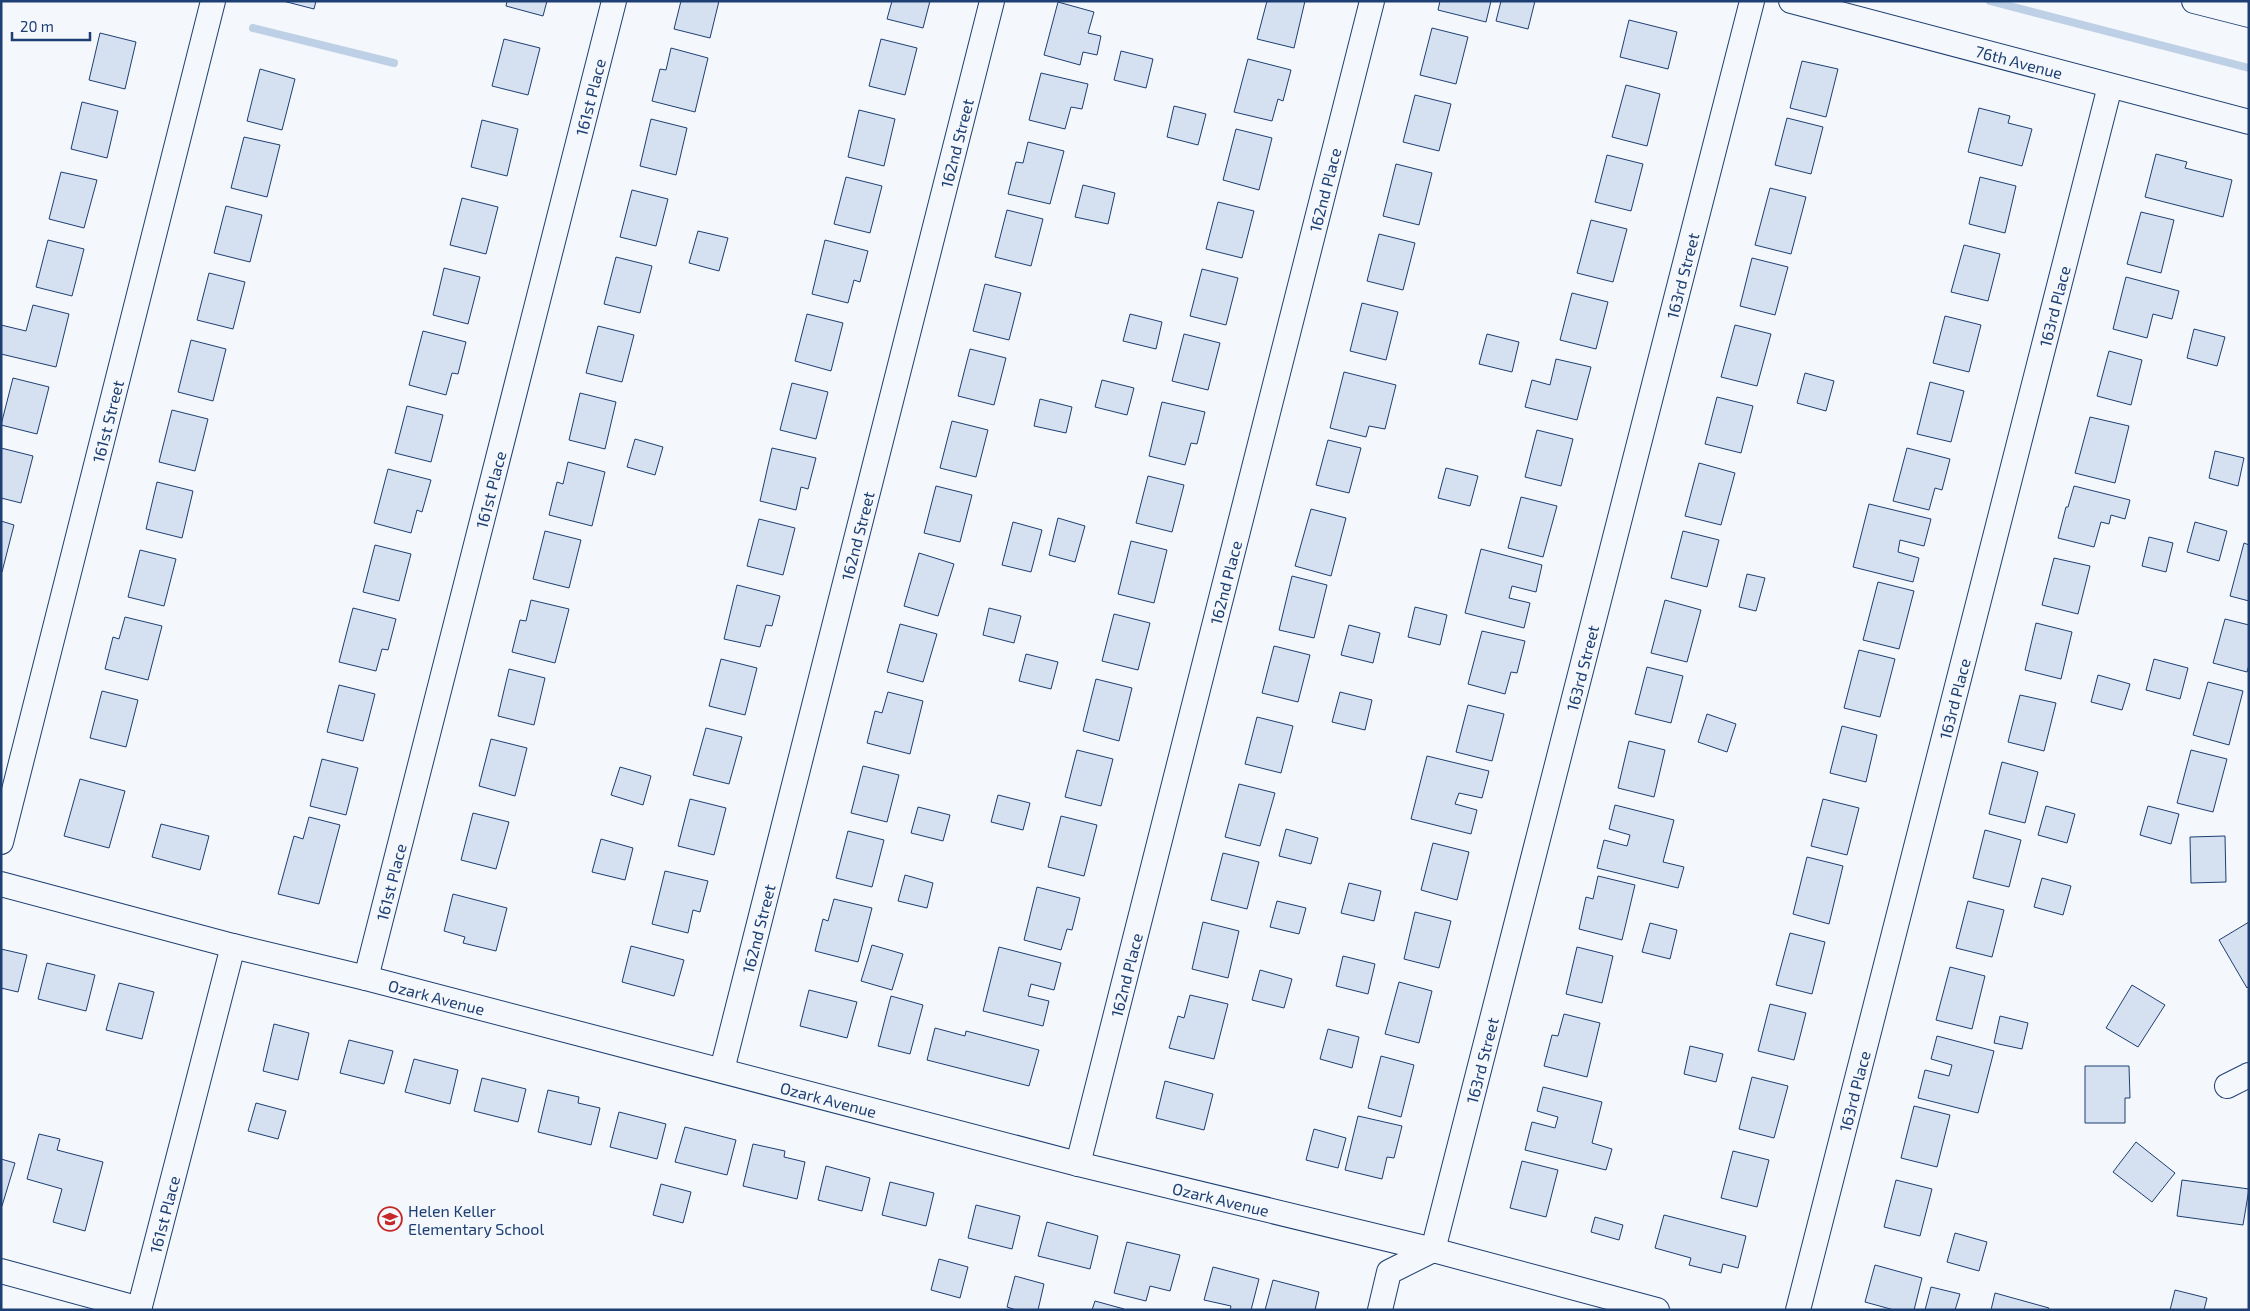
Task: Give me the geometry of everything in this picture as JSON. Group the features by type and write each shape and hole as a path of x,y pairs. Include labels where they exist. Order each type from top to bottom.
{"street":[{"name":"161st Street","path":"1,842 214,1"},
{"name":"161st Place","path":"366,978 614,1"},
{"name":"162nd Street","path":"722,1070 992,1"},
{"name":"162nd Place","path":"1078,1164 1372,1"},
{"name":"163rd Street","path":"1433,1250 1752,1"},
{"name":"76th Avenue","path":"1791,1 2249,122"},
{"path":"2194,1 2249,15"},
{"name":"163rd Place","path":"1798,1310 2110,86"},
{"name":"Ozark Avenue","path":"1,884 233,946 366,978 1078,1164 1433,1250 1657,1310"},
{"name":"161st Place","path":"139,1309 233,946"},
{"path":"2227,1086 2249,1076"},
{"path":"1380,1310 1389,1272 1433,1250"},
{"path":"1,1271 139,1309"}],"building":[{"path":"283,1 316,1 314,9"},
{"path":"507,1 547,1 543,16 506,6"},
{"path":"681,1 719,1 710,38 674,29"},
{"path":"892,1 930,1 923,28 887,19"},
{"path":"1267,1 1305,1 1294,48 1257,39"},
{"path":"1440,1 1491,1 1486,22 1438,10"},
{"path":"1501,1 1535,1 1528,29 1496,21"},
{"path":"1058,2 1094,12 1088,33 1101,36 1097,55 1083,52 1080,65 1044,55"},
{"path":"1629,20 1677,32 1668,69 1620,57"},
{"path":"1432,28 1468,37 1456,84 1420,75"},
{"path":"100,33 136,42 125,89 89,80"},
{"path":"504,39 540,48 528,95 492,86"},
{"path":"881,39 917,48 905,95 869,86"},
{"path":"671,48 708,58 695,112 652,101 660,69 666,70"},
{"path":"1121,51 1153,59 1146,88 1114,80"},
{"path":"1248,59 1291,70 1283,101 1278,99 1272,121 1234,112"},
{"path":"1802,61 1838,69 1826,117 1790,108"},
{"path":"260,69 295,79 282,130 247,121"},
{"path":"1041,73 1088,84 1082,109 1071,107 1065,129 1029,120"},
{"path":"1626,85 1660,94 1647,146 1612,137"},
{"path":"1415,95 1451,104 1439,151 1403,142"},
{"path":"82,102 118,111 107,158 71,149"},
{"path":"1174,106 1206,114 1198,145 1167,137"},
{"path":"1979,108 2010,116 2008,123 2032,129 2022,166 1968,152"},
{"path":"859,110 895,119 884,166 848,157"},
{"path":"1787,118 1823,127 1811,174 1775,165"},
{"path":"651,119 687,128 676,175 640,166"},
{"path":"482,120 518,129 507,176 471,167"},
{"path":"1236,129 1272,138 1259,190 1223,180"},
{"path":"244,137 280,145 267,197 231,188"},
{"path":"1028,142 1064,151 1050,204 1008,194 1016,162 1023,163"},
{"path":"2156,154 2187,162 2185,168 2232,180 2223,217 2145,197"},
{"path":"1607,155 1643,164 1631,211 1595,202"},
{"path":"1396,164 1432,173 1419,225 1383,216"},
{"path":"61,172 97,180 84,228 49,219"},
{"path":"846,177 882,186 870,233 834,224"},
{"path":"1980,177 2016,186 2005,233 1969,224"},
{"path":"1083,185 1115,193 1108,224 1075,217"},
{"path":"1770,188 1806,197 1791,254 1755,245"},
{"path":"632,190 668,199 656,246 620,237"},
{"path":"462,198 498,207 486,254 450,245"},
{"path":"1218,202 1254,211 1242,258 1206,249"},
{"path":"226,206 262,215 250,262 214,253"},
{"path":"1007,210 1043,219 1031,266 995,257"},
{"path":"2141,212 2174,220 2161,273 2127,264"},
{"path":"1591,220 1627,229 1613,282 1577,273"},
{"path":"698,231 728,238 719,271 689,263"},
{"path":"1379,234 1415,243 1403,290 1367,281"},
{"path":"48,240 84,249 72,296 36,287"},
{"path":"825,240 868,251 860,282 854,280 848,303 812,294"},
{"path":"1964,245 2000,254 1988,301 1951,292"},
{"path":"616,257 652,266 640,313 604,304"},
{"path":"1752,258 1788,267 1775,315 1740,306"},
{"path":"444,268 480,277 468,324 433,315"},
{"path":"1202,269 1238,278 1226,325 1190,316"},
{"path":"209,273 245,282 233,329 197,320"},
{"path":"2126,277 2179,291 2172,319 2153,314 2147,338 2113,329"},
{"path":"985,284 1021,293 1009,340 973,331"},
{"path":"1572,293 1608,302 1596,349 1560,340"},
{"path":"1362,303 1398,312 1386,360 1350,351"},
{"path":"33,305 69,314 56,367 1,354 1,325 26,331"},
{"path":"807,314 843,323 831,371 795,361"},
{"path":"1130,314 1162,322 1156,349 1123,341"},
{"path":"1945,316 1981,325 1969,372 1933,363"},
{"path":"1735,325 1771,334 1757,386 1721,377"},
{"path":"598,326 634,335 622,382 586,373"},
{"path":"2194,329 2225,337 2217,366 2187,358"},
{"path":"423,331 466,342 458,374 452,373 446,395 409,385"},
{"path":"1184,334 1220,343 1208,390 1172,381"},
{"path":"1487,334 1519,342 1512,372 1479,364"},
{"path":"191,340 226,349 213,401 178,392"},
{"path":"970,349 1006,358 994,405 958,396"},
{"path":"2109,351 2142,360 2131,405 2097,396"},
{"path":"1556,359 1591,367 1577,420 1525,407 1532,380 1550,385"},
{"path":"1344,372 1396,385 1385,429 1369,426 1366,437 1330,428"},
{"path":"1805,373 1834,381 1826,411 1797,403"},
{"path":"13,378 49,387 37,434 1,425"},
{"path":"1102,380 1134,388 1127,415 1095,407"},
{"path":"1930,382 1964,391 1951,442 1917,434"},
{"path":"792,383 828,392 816,439 780,430"},
{"path":"580,393 616,402 605,449 569,440"},
{"path":"1717,397 1753,406 1741,453 1705,444"},
{"path":"1040,399 1072,407 1066,433 1034,426"},
{"path":"1162,402 1205,412 1197,444 1191,443 1185,465 1149,456"},
{"path":"407,406 443,415 431,462 395,453"},
{"path":"172,410 208,419 195,471 159,462"},
{"path":"2090,417 2129,426 2115,483 2075,473"},
{"path":"952,421 988,430 976,477 940,468"},
{"path":"1537,430 1573,439 1561,486 1525,477"},
{"path":"635,439 663,447 655,475 627,467"},
{"path":"1328,440 1361,448 1349,493 1316,485"},
{"path":"1,448 33,456 21,503 1,498"},
{"path":"772,448 816,458 808,489 801,487 796,510 760,501"},
{"path":"1907,448 1950,459 1942,490 1935,488 1929,510 1893,501"},
{"path":"2215,451 2244,458 2238,486 2209,478"},
{"path":"568,462 605,472 592,526 549,515 557,482 563,484"},
{"path":"1699,463 1735,473 1721,525 1685,516"},
{"path":"1446,468 1478,476 1470,506 1438,498"},
{"path":"388,469 431,480 422,512 417,510 411,533 374,523"},
{"path":"1148,476 1184,485 1172,532 1136,523"},
{"path":"157,482 193,491 182,538 146,529"},
{"path":"936,486 972,495 960,542 924,533"},
{"path":"2074,486 2130,500 2125,519 2111,515 2109,524 2101,522 2094,547 2058,538"},
{"path":"1521,497 1557,506 1543,557 1508,548"},
{"path":"1869,504 1931,519 1924,546 1900,540 1898,552 1919,558 1913,582 1853,567"},
{"path":"1311,509 1346,518 1331,576 1295,566"},
{"path":"1058,518 1085,526 1075,562 1049,555"},
{"path":"759,519 795,528 783,575 747,566"},
{"path":"1,521 14,525 2,572 1,572"},
{"path":"1013,522 1042,530 1031,572 1002,565"},
{"path":"2195,522 2227,531 2219,561 2187,552"},
{"path":"545,531 581,540 569,588 533,579"},
{"path":"1683,531 1719,540 1707,587 1671,578"},
{"path":"2149,537 2173,543 2166,572 2142,566"},
{"path":"1131,541 1167,550 1154,603 1118,594"},
{"path":"2244,543 2249,545 2249,601 2230,596"},
{"path":"375,545 411,554 399,601 363,592"},
{"path":"1481,549 1542,565 1536,592 1512,586 1509,598 1530,603 1524,628 1465,613"},
{"path":"140,550 176,559 164,606 128,597"},
{"path":"919,553 954,564 938,616 904,606"},
{"path":"2054,558 2090,566 2078,614 2042,605"},
{"path":"1747,574 1765,578 1756,611 1739,607"},
{"path":"1292,576 1327,585 1314,638 1279,630"},
{"path":"1878,582 1914,591 1899,649 1863,640"},
{"path":"737,585 780,596 772,626 766,625 760,647 724,639"},
{"path":"531,600 569,609 555,663 512,652 520,620 526,621"},
{"path":"1665,600 1701,610 1687,662 1651,653"},
{"path":"1415,607 1447,615 1440,645 1408,637"},
{"path":"353,608 396,619 388,650 382,649 376,671 339,662"},
{"path":"989,608 1021,616 1014,643 983,635"},
{"path":"1114,614 1150,623 1138,670 1102,661"},
{"path":"125,617 162,626 148,680 105,669 113,637 119,639"},
{"path":"2225,619 2249,625 2249,665 2247,672 2213,663"},
{"path":"2036,623 2072,632 2061,679 2025,670"},
{"path":"900,624 937,634 923,682 887,672"},
{"path":"1349,625 1380,633 1373,663 1341,655"},
{"path":"1482,631 1525,641 1517,673 1511,672 1505,694 1468,684"},
{"path":"1274,646 1310,655 1298,702 1262,693"},
{"path":"1859,650 1895,659 1880,717 1844,708"},
{"path":"1026,654 1058,662 1051,689 1019,681"},
{"path":"721,659 757,668 745,715 709,706"},
{"path":"2154,659 2188,668 2180,699 2146,690"},
{"path":"1647,667 1683,676 1671,723 1635,714"},
{"path":"509,669 545,678 534,725 498,716"},
{"path":"2098,675 2130,684 2122,710 2091,702"},
{"path":"1096,679 1132,688 1119,741 1083,731"},
{"path":"2208,682 2243,691 2229,745 2193,735"},
{"path":"339,685 375,694 363,741 327,732"},
{"path":"102,691 138,700 126,747 90,738"},
{"path":"888,692 923,701 910,754 867,743 875,711 882,713"},
{"path":"1340,692 1372,700 1365,730 1332,722"},
{"path":"2020,695 2056,703 2044,751 2008,742"},
{"path":"1468,705 1504,714 1492,761 1456,752"},
{"path":"1707,714 1736,724 1727,752 1698,742"},
{"path":"1257,717 1293,726 1281,773 1245,764"},
{"path":"1842,726 1877,735 1866,782 1830,773"},
{"path":"706,728 742,737 729,784 693,775"},
{"path":"491,739 527,748 515,796 479,786"},
{"path":"1629,741 1665,750 1654,797 1618,788"},
{"path":"1077,750 1113,759 1101,806 1065,797"},
{"path":"2191,750 2227,759 2213,812 2177,803"},
{"path":"1427,756 1489,771 1482,798 1459,793 1455,804 1477,810 1471,834 1411,819"},
{"path":"322,759 358,768 346,815 310,806"},
{"path":"2002,762 2038,772 2025,823 1989,814"},
{"path":"863,766 899,775 887,822 851,813"},
{"path":"620,767 651,776 643,805 611,795"},
{"path":"80,779 125,791 109,848 64,836"},
{"path":"1239,784 1275,793 1260,846 1225,837"},
{"path":"998,795 1030,803 1023,830 991,822"},
{"path":"690,799 726,808 714,855 678,846"},
{"path":"1823,799 1859,808 1847,855 1811,846"},
{"path":"1615,805 1674,820 1663,862 1684,867 1678,888 1597,868 1604,840 1627,846 1630,835 1609,829"},
{"path":"2046,806 2075,814 2067,843 2038,835"},
{"path":"2148,806 2179,814 2171,844 2140,835"},
{"path":"918,807 950,815 943,841 911,833"},
{"path":"473,813 509,822 496,869 461,860"},
{"path":"1061,816 1097,825 1084,876 1048,867"},
{"path":"309,817 340,825 319,904 278,894 294,836 303,839"},
{"path":"161,824 209,836 200,870 152,857"},
{"path":"1286,829 1318,838 1311,864 1279,856"},
{"path":"1985,830 2021,840 2009,887 1973,878"},
{"path":"848,831 884,840 872,887 836,878"},
{"path":"2225,836 2226,882 2191,883 2190,837"},
{"path":"601,839 633,848 625,880 592,872"},
{"path":"1433,843 1469,852 1457,900 1421,890"},
{"path":"1223,853 1259,862 1247,909 1211,900"},
{"path":"1807,857 1843,866 1829,924 1793,914"},
{"path":"665,871 708,881 700,912 693,910 688,933 652,924"},
{"path":"905,875 933,883 927,908 898,901"},
{"path":"1598,876 1635,885 1622,940 1579,929 1586,897 1593,899"},
{"path":"2042,878 2071,886 2063,915 2034,907"},
{"path":"1349,883 1381,891 1374,921 1341,913"},
{"path":"1037,887 1080,898 1072,930 1067,929 1061,950 1024,940"},
{"path":"453,894 507,908 496,951 463,943 465,937 444,931"},
{"path":"834,899 872,908 858,962 815,951 823,919 828,921"},
{"path":"1277,901 1306,908 1299,934 1270,927"},
{"path":"1968,901 2004,910 1992,957 1956,948"},
{"path":"1415,912 1451,921 1439,968 1404,959"},
{"path":"1203,922 1239,931 1228,978 1192,969"},
{"path":"2249,922 2249,986 2247,988 2219,940"},
{"path":"1650,923 1677,930 1670,959 1642,952"},
{"path":"1790,933 1825,942 1812,994 1776,985"},
{"path":"872,945 903,954 892,990 861,981"},
{"path":"631,946 684,960 674,996 622,982"},
{"path":"999,947 1061,963 1054,990 1031,984 1028,996 1049,1001 1043,1026 983,1011"},
{"path":"1577,947 1613,956 1602,1003 1566,994"},
{"path":"1,949 27,955 18,992 1,988"},
{"path":"1343,956 1375,964 1368,994 1336,986"},
{"path":"47,963 95,975 86,1011 38,999"},
{"path":"1950,967 1985,976 1972,1029 1936,1020"},
{"path":"1260,970 1292,979 1284,1008 1252,1000"},
{"path":"1399,982 1432,991 1419,1043 1385,1034"},
{"path":"119,983 154,992 142,1039 106,1030"},
{"path":"2132,985 2165,1005 2138,1047 2106,1028"},
{"path":"809,990 857,1002 847,1038 800,1026"},
{"path":"1190,995 1228,1004 1214,1059 1169,1048 1178,1016 1184,1018"},
{"path":"891,996 923,1005 910,1054 878,1046"},
{"path":"1770,1004 1806,1013 1794,1060 1758,1051"},
{"path":"1564,1014 1600,1023 1587,1077 1544,1066 1552,1035 1558,1036"},
{"path":"2000,1016 2028,1023 2022,1049 1994,1043"},
{"path":"274,1024 309,1033 298,1080 263,1071"},
{"path":"935,1028 965,1036 966,1031 1039,1050 1029,1086 927,1060"},
{"path":"1328,1029 1359,1037 1352,1068 1320,1059"},
{"path":"1937,1036 1994,1051 1978,1113 1918,1098 1925,1070 1949,1076 1952,1065 1931,1059"},
{"path":"349,1040 393,1051 384,1084 340,1073"},
{"path":"1690,1046 1723,1054 1716,1082 1684,1074"},
{"path":"1381,1056 1414,1065 1401,1117 1368,1108"},
{"path":"414,1059 458,1070 450,1104 405,1092"},
{"path":"2085,1066 2129,1066 2130,1098 2125,1098 2125,1123 2085,1123"},
{"path":"1752,1077 1788,1086 1774,1138 1739,1129"},
{"path":"482,1078 526,1089 518,1122 474,1111"},
{"path":"1165,1081 1213,1094 1204,1130 1156,1118"},
{"path":"1543,1087 1602,1102 1592,1143 1612,1149 1606,1170 1525,1150 1532,1122 1555,1128 1558,1117 1537,1111"},
{"path":"548,1090 579,1097 578,1103 600,1108 591,1145 538,1132"},
{"path":"256,1103 286,1111 278,1139 248,1131"},
{"path":"1914,1106 1950,1115 1937,1167 1901,1158"},
{"path":"619,1112 666,1124 657,1159 610,1147"},
{"path":"1358,1116 1402,1126 1394,1158 1387,1157 1382,1179 1345,1170"},
{"path":"685,1127 736,1140 727,1175 675,1162"},
{"path":"1314,1129 1346,1138 1338,1168 1306,1160"},
{"path":"39,1134 60,1139 57,1150 103,1162 85,1231 53,1222 62,1189 27,1179"},
{"path":"2136,1142 2175,1173 2152,1202 2113,1172"},
{"path":"753,1144 785,1151 784,1157 805,1162 797,1199 743,1186"},
{"path":"1733,1151 1769,1160 1757,1207 1721,1198"},
{"path":"1,1159 15,1163 2,1206 1,1206"},
{"path":"1522,1161 1558,1170 1546,1217 1510,1208"},
{"path":"826,1166 870,1178 862,1211 818,1200"},
{"path":"1896,1180 1932,1189 1920,1236 1884,1227"},
{"path":"2182,1180 2249,1189 2243,1225 2177,1216"},
{"path":"890,1182 934,1193 926,1226 882,1215"},
{"path":"661,1184 691,1192 683,1223 653,1215"},
{"path":"976,1205 1020,1216 1012,1249 968,1238"},
{"path":"1664,1215 1746,1236 1738,1268 1723,1264 1721,1273 1689,1265 1691,1258 1655,1248"},
{"path":"1595,1217 1623,1225 1619,1240 1591,1232"},
{"path":"1047,1222 1098,1236 1090,1269 1038,1256"},
{"path":"1955,1233 1987,1242 1979,1271 1947,1262"},
{"path":"1127,1242 1180,1255 1170,1291 1150,1286 1146,1301 1114,1293"},
{"path":"939,1259 968,1267 960,1298 931,1290"},
{"path":"1875,1265 1922,1278 1914,1310 1894,1310 1865,1302"},
{"path":"1213,1267 1259,1279 1251,1310 1230,1310 1231,1306 1204,1300"},
{"path":"1015,1276 1044,1284 1038,1310 1016,1310 1007,1307"},
{"path":"1273,1280 1319,1292 1315,1310 1265,1310"},
{"path":"1931,1287 1960,1294 1955,1310 1925,1310"},
{"path":"2175,1290 2207,1298 2204,1310 2170,1310"},
{"path":"1995,1293 2049,1308 2049,1310 1991,1310"},
{"path":"1095,1301 1124,1309 1124,1310 1092,1310"}],"waterway":[{"path":"1990,1 2249,68"},
{"path":"253,28 394,63"}],"place":[{"name":"Helen Keller Elementary School","path":"390,1219"}]}
